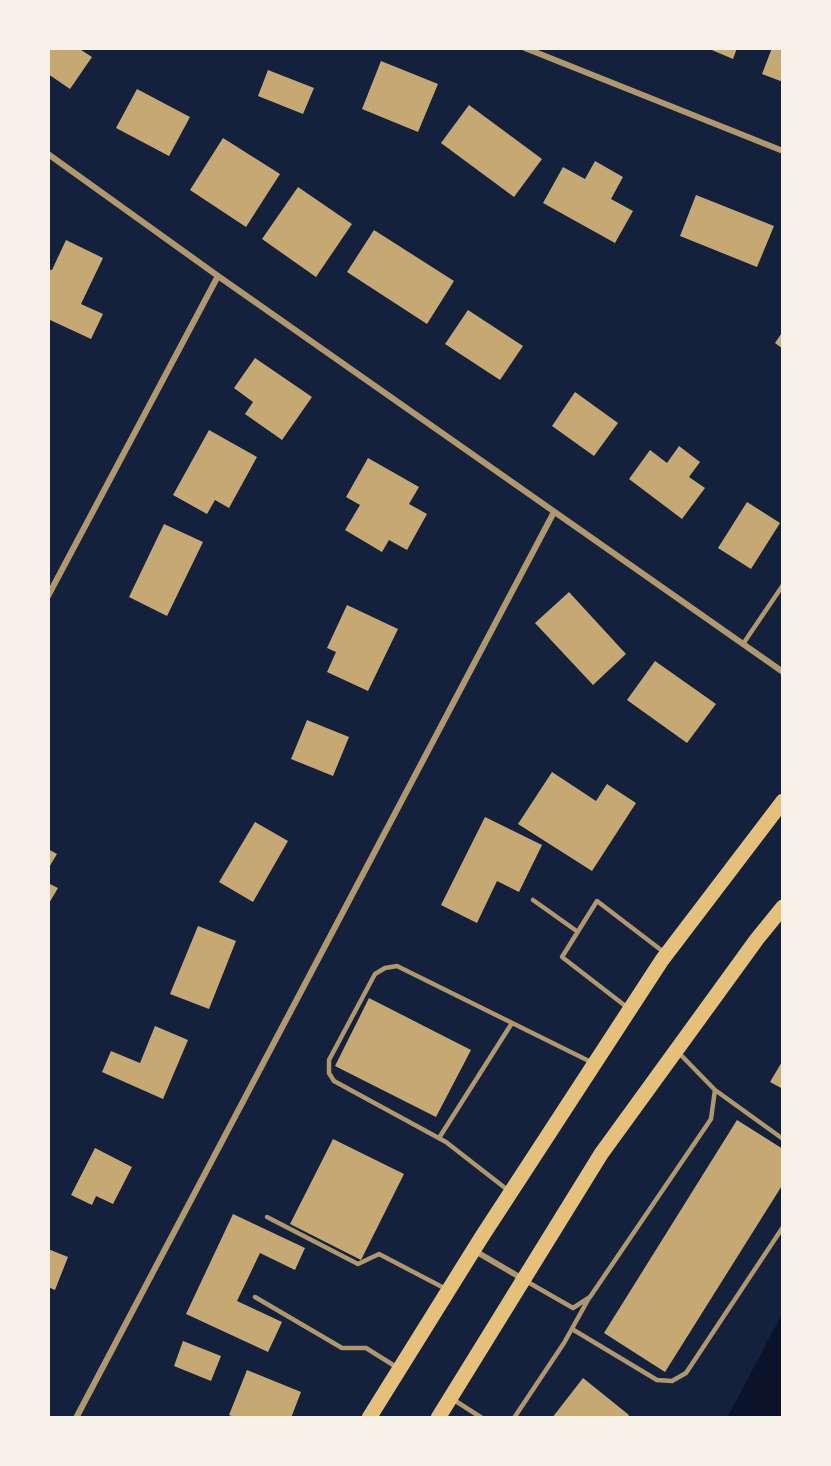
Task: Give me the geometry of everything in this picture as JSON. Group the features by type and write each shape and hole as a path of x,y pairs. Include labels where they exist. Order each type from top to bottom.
{"main road":[{"path":"369,1418 474,1250 666,954 783,801"},
{"path":"438,1418 601,1154 757,939 783,907"}],"street":[{"path":"525,48 783,151"},
{"path":"48,154 783,672"},
{"path":"48,596 218,276"},
{"path":"76,1418 554,512"},
{"path":"474,1250 524,1279"}],"lane":[{"path":"743,644 783,585"},
{"path":"533,900 578,932"},
{"path":"630,1009 562,957 597,901 666,954"},
{"path":"511,1193 439,1138 334,1081 329,1073 329,1060 375,974 385,968 397,966 595,1063"},
{"path":"439,1138 512,1023"},
{"path":"676,1050 716,1090 783,1139"},
{"path":"514,1418 590,1297 711,1119 716,1090"},
{"path":"267,1217 358,1264 380,1254 449,1290"},
{"path":"572,1329 657,1380 672,1381 686,1373 783,1227"},
{"path":"524,1279 573,1308 590,1297"},
{"path":"255,1297 342,1348 366,1348 400,1369"},
{"path":"450,1398 482,1418"}],"water":[{"path":"783,1312 783,1418 727,1418 728,1416"}],"building":[{"path":"48,48 78,48 92,57 70,89 48,74"},
{"path":"707,48 737,48 733,59"},
{"path":"772,48 783,48 783,82 762,74"},
{"path":"381,61 438,84 418,132 362,109"},
{"path":"268,70 314,88 303,114 258,96"},
{"path":"137,89 190,117 169,156 116,128"},
{"path":"469,105 542,159 514,197 441,143"},
{"path":"223,138 280,174 246,227 190,190"},
{"path":"595,161 623,177 611,199 633,211 615,243 543,203 563,167 585,179"},
{"path":"298,187 352,224 316,277 262,239"},
{"path":"696,195 774,226 757,267 680,236"},
{"path":"374,230 454,281 427,324 347,272"},
{"path":"66,240 103,258 81,304 103,314 91,339 48,319 48,269 52,270"},
{"path":"468,310 523,346 500,380 445,344"},
{"path":"783,331 783,349 775,343"},
{"path":"255,358 312,397 282,440 245,414 253,402 234,388"},
{"path":"575,392 618,423 594,456 552,426"},
{"path":"209,430 257,457 229,508 215,500 207,514 173,495"},
{"path":"679,446 700,462 689,477 705,488 682,519 629,479 650,450 667,463"},
{"path":"368,458 419,487 409,504 427,514 407,550 389,540 382,552 345,530 360,505 346,497"},
{"path":"747,502 780,523 751,569 718,548"},
{"path":"164,524 203,542 167,616 129,597"},
{"path":"569,592 626,654 593,685 535,623"},
{"path":"347,605 398,629 368,691 327,672 336,652 327,648"},
{"path":"655,661 716,704 687,743 627,700"},
{"path":"307,720 349,737 333,776 291,759"},
{"path":"552,772 596,801 607,784 636,803 592,871 518,824"},
{"path":"485,817 542,845 519,892 497,881 477,923 441,905"},
{"path":"255,822 288,841 253,902 219,882"},
{"path":"48,849 57,854 48,869"},
{"path":"48,883 58,888 48,905"},
{"path":"198,926 236,941 209,1009 170,994"},
{"path":"369,998 471,1050 436,1117 335,1066"},
{"path":"155,1026 188,1040 163,1099 102,1072 111,1051 140,1063"},
{"path":"783,1060 783,1089 770,1082"},
{"path":"737,1120 783,1149 783,1184 665,1372 604,1333"},
{"path":"333,1139 404,1174 361,1260 290,1224"},
{"path":"95,1148 132,1167 113,1204 96,1196 92,1205 71,1195"},
{"path":"233,1214 305,1248 295,1270 260,1253 237,1301 282,1322 268,1352 186,1314"},
{"path":"48,1249 68,1257 55,1290 48,1287"},
{"path":"183,1341 221,1356 211,1381 174,1366"},
{"path":"247,1370 301,1392 291,1418 236,1418 229,1415"},
{"path":"583,1378 629,1415 627,1418 552,1418"}]}
